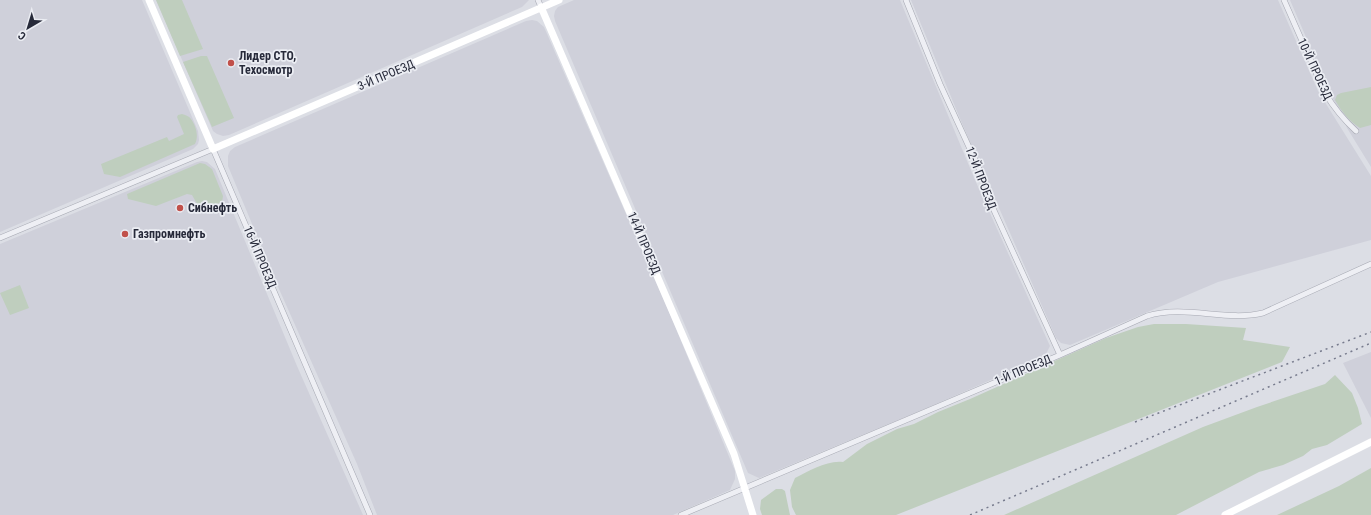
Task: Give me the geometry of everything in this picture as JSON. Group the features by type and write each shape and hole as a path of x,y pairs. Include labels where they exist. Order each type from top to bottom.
{"street":[{"name":"16-Й ПРОЕЗД","path":"149,0 370,515"},
{"name":"14-Й ПРОЕЗД","path":"538,0 734,454 753,515"},
{"name":"3-Й ПРОЕЗД","path":"213,148 559,0"},
{"name":"12-Й ПРОЕЗД","path":"906,0 940,84 981,173 992,206 1060,355"},
{"name":"10-Й ПРОЕЗД","path":"1284,0 1325,94 1341,116 1356,131"},
{"path":"0,238 213,148"},
{"name":"1-Й ПРОЕЗД","path":"681,515 1060,355 1147,316 1157,313 1185,312 1248,315 1263,313 1371,264"},
{"path":"1225,515 1371,442"}],"shaded area":[{"path":"0,0 142,0 198,131 198,144 193,149 0,232"},
{"path":"156,0 529,0 522,7 229,135 223,136 213,131"},
{"path":"574,0 900,0 975,180 1050,346 1046,354 1041,358 927,408 759,478 748,473 555,21 555,11 558,7"},
{"path":"911,0 1278,0 1318,91 1371,176 1371,240 1218,282 1070,345 1061,343 1056,338 961,121"},
{"path":"1290,0 1371,0 1371,167 1347,128"},
{"path":"526,21 537,21 544,27 669,312 735,471 735,479 730,490 673,515 377,515 357,464 279,289 228,166 228,156 230,151 235,147"},
{"path":"202,161 207,162 215,169 297,366 363,515 0,515 0,244"},
{"path":"1371,352 1371,418 1343,363"}],"green space":[{"path":"156,0 182,0 203,49 180,56"},
{"path":"201,56 207,56 234,118 212,127 183,62"},
{"path":"1371,87 1371,125 1360,128 1346,116 1335,100 1337,95 1341,93"},
{"path":"182,114 189,117 194,125 197,134 195,144 120,177 104,174 101,164 167,137 169,141 184,134 177,117 178,115"},
{"path":"200,163 205,164 212,169 223,196 222,202 203,210 200,209 192,195 187,194 156,206 128,199 127,194"},
{"path":"20,285 29,308 10,315 0,293"},
{"path":"1154,324 1186,324 1246,328 1243,340 1290,347 1282,362 896,515 796,515 792,507 790,490 795,478 824,464 843,462 867,444 897,429 914,424 1106,338 1138,327"},
{"path":"1335,375 1352,393 1362,424 1327,445 1312,449 1303,456 1283,465 1259,472 1176,515 1004,515 1203,427 1325,384"},
{"path":"1371,468 1371,515 1277,515 1339,486"},
{"path":"776,489 782,489 785,491 790,515 762,515 760,509 761,500"}],"railway":[{"path":"1135,422 1371,332"},
{"path":"970,515 1371,343"}],"place":[{"name":"Лидер СТО, Техосмотр","path":"231,63"},
{"name":"Сибнефть","path":"180,208"},
{"name":"Газпромнефть","path":"125,234"}]}
